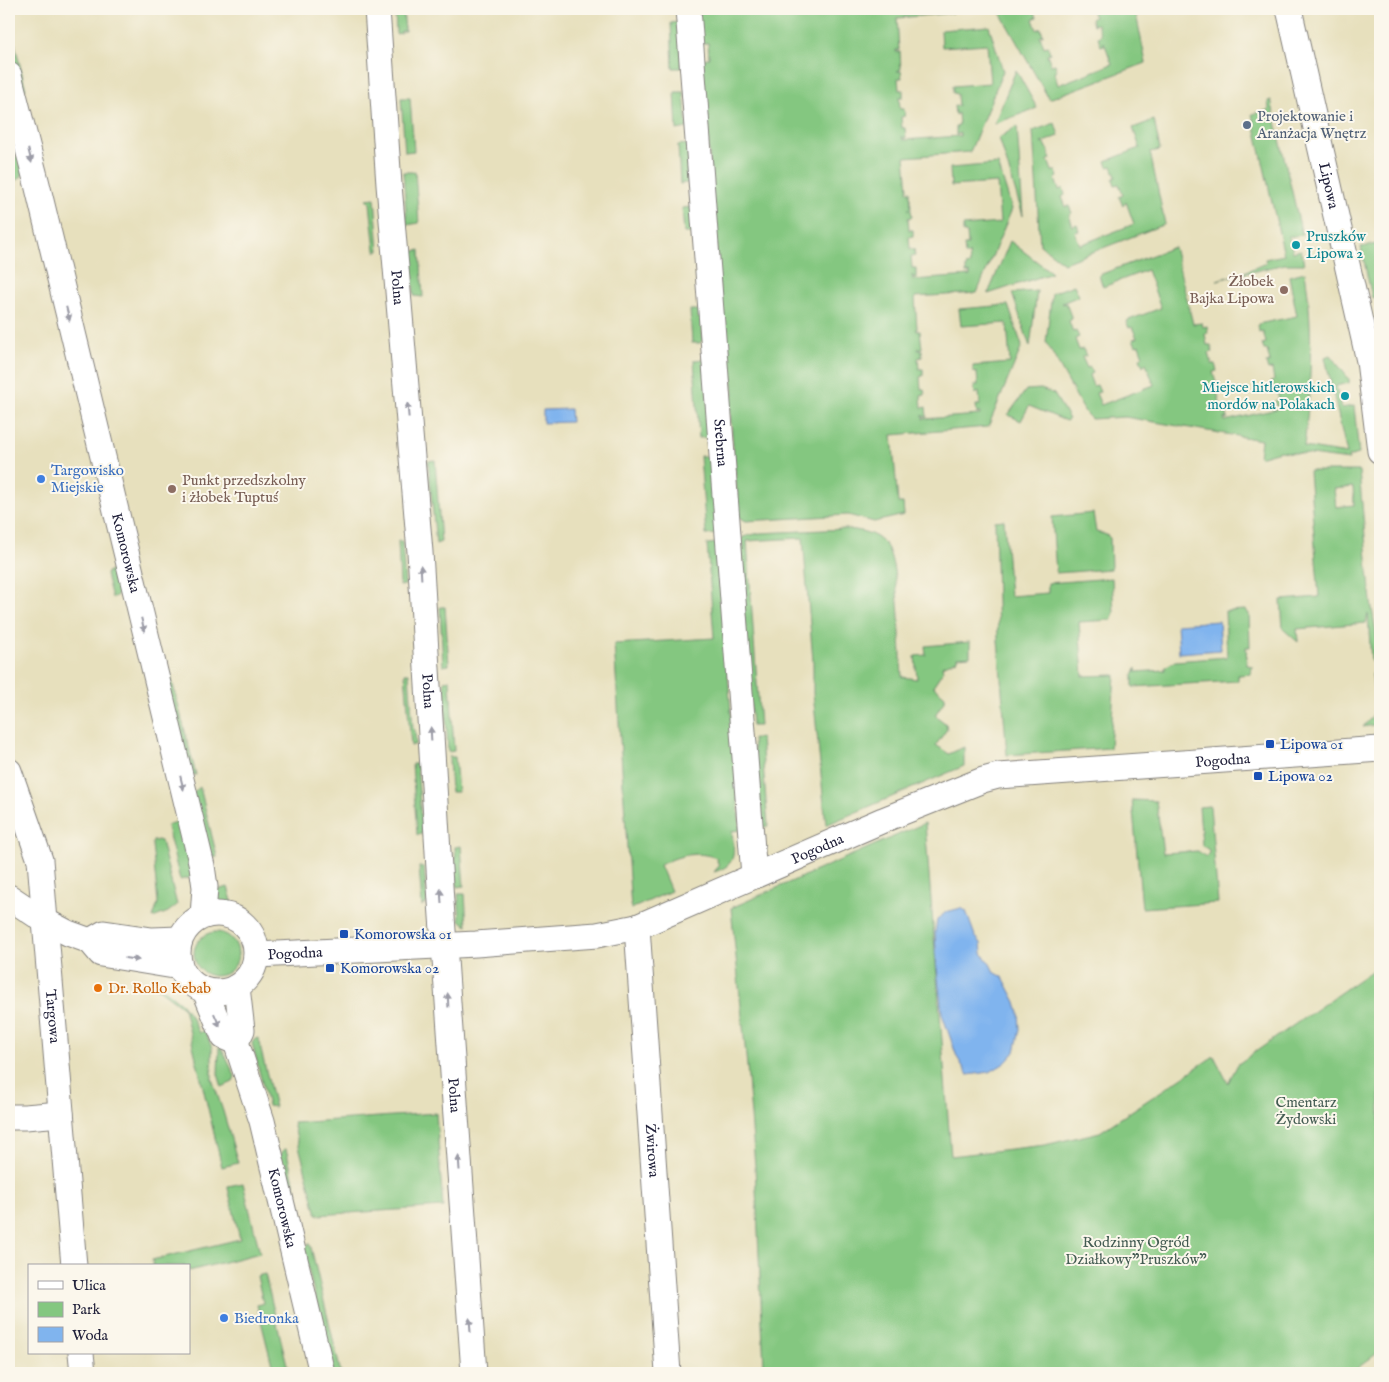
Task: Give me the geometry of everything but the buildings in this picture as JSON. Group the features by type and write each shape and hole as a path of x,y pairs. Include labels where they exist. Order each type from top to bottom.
{"street":[{"name":"Polna","path":"377,9 389,185 420,552 474,1373"},
{"name":"Srebrna","path":"688,9 754,876"},
{"name":"Lipowa","path":"1289,9 1370,361 1380,451"},
{"name":"Komorowska","path":"9,75 200,857 205,886 202,916"},
{"name":"Pogodna","path":"257,956 476,944 597,935 637,927 941,796 998,776 1380,749"},
{"name":"Targowa","path":"9,772 40,860 74,1264"},
{"path":"9,897 45,921 68,933 90,941 101,954 180,967"},
{"path":"222,914 232,916 240,921 253,936 256,946 256,963 249,977 237,987 221,992 204,991 192,984 180,967 178,948 180,939 185,930 202,916 222,914"},
{"name":"Żwirowa","path":"637,927 668,1373"},
{"path":"90,941 104,933 152,940 180,939"},
{"name":"Komorowska","path":"237,987 242,1030 236,1042 262,1122 322,1373"},
{"name":"Komorowska","path":"204,991 224,1037 236,1042"},
{"path":"9,1116 61,1114"},
{"path":"81,1354 83,1373"}],"green space":[{"path":"395,9 403,9 405,31 396,34"},
{"path":"698,9 953,9 953,13 897,18 899,50 896,50 896,52 900,52 901,69 897,71 901,71 902,78 898,78 899,90 903,90 903,97 899,97 900,109 904,109 905,116 901,117 902,128 905,128 906,138 902,136 903,140 960,136 960,133 956,135 956,126 959,125 958,113 955,115 954,106 958,106 957,94 953,93 953,86 990,83 987,44 942,47 941,30 989,26 1003,71 970,152 905,157 908,189 906,191 910,191 911,209 908,209 911,210 912,217 908,218 909,230 913,230 913,236 909,237 910,249 914,249 915,256 911,256 912,268 916,268 916,278 912,275 913,280 970,276 970,273 966,274 966,266 970,265 969,253 965,255 964,245 968,245 967,233 963,233 963,226 1000,223 997,183 951,186 950,168 998,164 1012,209 977,293 915,297 916,329 920,331 922,348 918,349 922,350 922,357 918,358 919,369 923,369 923,376 920,377 921,389 924,389 925,395 921,396 922,408 926,407 927,417 923,415 923,419 980,415 980,412 977,414 976,405 980,405 979,392 975,394 974,385 978,385 977,373 973,372 973,366 1010,363 1007,323 961,326 959,309 1008,305 1022,346 988,427 892,435 898,503 903,503 904,515 874,522 848,515 746,521 739,517 729,398 734,394 732,377 726,377 702,59 709,58 708,43 701,43"},
{"path":"998,9 1029,9 1031,12 1034,11 1037,17 1033,19 1037,30 1041,28 1043,35 1040,36 1044,47 1048,46 1050,53 1047,54 1051,65 1055,64 1057,71 1054,72 1058,85 1112,64 1104,42 1104,45 1101,46 1098,37 1101,35 1097,24 1093,25 1091,19 1094,17 1091,9 1135,9 1146,63 1049,99"},
{"path":"679,22 682,68 673,68 671,23"},
{"path":"13,36 26,90 20,88 9,42"},
{"path":"1016,70 1037,108 994,124"},
{"path":"675,92 684,92 687,128 677,130"},
{"path":"401,98 410,98 414,151 405,152"},
{"path":"1271,100 1302,235 1289,237 1293,252 1301,250 1304,264 1285,264 1217,280 1242,273 1266,263 1265,259 1284,255 1252,114 1269,110 1268,101"},
{"path":"1154,120 1160,150 1150,152 1165,224 1064,263 1040,245 1033,131 1055,123 1059,136 1041,143 1045,143 1051,159 1048,160 1052,171 1056,171 1058,177 1055,179 1059,190 1063,188 1065,195 1062,197 1066,207 1069,206 1072,213 1069,215 1073,226 1077,224 1079,231 1075,232 1080,245 1134,224 1126,202 1123,206 1119,197 1123,195 1119,184 1115,185 1113,179 1116,177 1112,166 1108,167 1106,161 1140,148 1133,128"},
{"path":"1017,126 1023,216 999,138"},
{"path":"688,144 691,182 680,184 678,145"},
{"path":"21,156 23,174 11,183 9,159"},
{"path":"403,172 415,172 419,223 407,225"},
{"path":"375,198 379,251 375,251 370,203 366,199"},
{"path":"690,207 693,210 695,233 684,233 682,208"},
{"path":"1010,241 1052,273 988,294"},
{"path":"1377,244 1380,264 1380,296 1372,298 1361,247"},
{"path":"1174,247 1193,324 1202,323 1203,327 1207,326 1208,333 1205,334 1207,345 1211,345 1213,352 1209,353 1212,364 1215,364 1217,371 1213,372 1216,383 1220,383 1221,389 1217,391 1222,412 1226,411 1228,418 1224,419 1225,421 1281,408 1280,406 1277,407 1275,401 1279,399 1276,388 1272,388 1271,382 1274,381 1272,369 1268,370 1266,363 1270,362 1267,350 1264,350 1262,344 1266,343 1263,331 1259,332 1258,324 1297,316 1289,276 1305,272 1310,316 1310,360 1304,447 1347,454 1325,357 1330,355 1349,379 1349,383 1336,386 1341,408 1354,406 1359,454 1348,457 1349,460 1280,451 1259,457 1261,440 1125,417 1091,419 1086,414 1046,342 1052,293 1074,285 1079,296 1062,303 1066,303 1072,319 1069,321 1073,332 1076,331 1079,337 1075,339 1079,350 1083,349 1086,356 1082,357 1087,368 1090,367 1093,373 1089,375 1093,386 1097,385 1100,392 1096,393 1101,405 1154,385 1146,363 1143,366 1140,358 1143,356 1139,345 1136,346 1133,339 1137,338 1132,327 1129,328 1126,321 1161,308 1147,270 1103,287 1099,275"},
{"path":"420,250 423,297 414,296 411,252"},
{"path":"1037,291 1030,347 1012,293"},
{"path":"690,310 698,310 701,313 703,340 700,343 692,343"},
{"path":"704,359 711,437 699,438 694,360"},
{"path":"1041,389 1054,394 1069,419 1066,421 1029,406 1021,421 1008,415 1026,390"},
{"path":"700,456 712,456 717,534 706,535"},
{"path":"435,460 441,542 436,544 428,461"},
{"path":"1309,471 1359,471 1371,602 1380,659 1371,662 1368,614 1366,623 1297,629 1298,642 1283,629 1281,600 1319,597","holes":["1353,487 1354,505 1336,507 1334,489"]},
{"path":"1093,513 1096,532 1107,535 1110,538 1111,569 1056,573 1052,517"},
{"path":"1004,520 1010,596 1048,593 1048,583 1112,578 1114,613 1111,620 1079,622 1083,676 1115,675 1110,748 1007,755 998,640 995,521"},
{"path":"846,529 862,531 877,537 885,544 890,554 894,569 900,628 902,677 917,679 915,656 926,655 925,646 970,642 970,656 957,657 957,660 942,666 943,671 933,686 945,696 945,700 935,715 946,724 947,729 936,745 949,754 964,747 964,766 826,825 813,693 813,661 803,538 747,541 760,726 752,726 739,543 743,537 759,533"},
{"path":"398,541 402,541 405,585 400,586"},
{"path":"718,543 740,830 732,831 734,851 733,857 727,866 714,872 719,866 716,858 702,854 687,855 660,865 671,891 631,909 614,644 714,638 707,544"},
{"path":"122,568 123,589 112,598 106,575 107,572"},
{"path":"440,607 445,607 449,665 443,666"},
{"path":"1246,610 1249,614 1250,647 1246,647 1247,665 1252,666 1251,674 1238,675 1238,681 1133,687 1133,675 1136,668 1136,672 1165,670 1165,667 1175,661 1227,657 1225,611"},
{"path":"169,669 196,775 188,774 164,674"},
{"path":"405,673 409,673 413,729 415,730 416,744 411,746"},
{"path":"1380,673 1380,724 1363,727 1376,712 1372,674"},
{"path":"450,680 454,751 448,752 444,681"},
{"path":"761,738 768,826 760,828 753,739"},
{"path":"449,757 455,757 458,792 451,792"},
{"path":"412,764 417,764 422,834 417,835"},
{"path":"200,787 217,857 213,858 208,856 193,793"},
{"path":"1132,800 1156,801 1163,853 1198,851 1206,857 1210,851 1202,845 1199,807 1210,806 1218,903 1142,908"},
{"path":"183,820 196,876 180,880 167,827 169,824"},
{"name":"Rodzinny Ogród Działkowy\"Pruszków\"","path":"925,823 951,1156 1045,1145 1100,1132 1214,1056 1228,1083 1238,1064 1380,965 1380,1351 1351,1373 755,1373 755,1370 764,1368 755,1166 731,908"},
{"path":"153,841 161,841 177,905 168,912 153,918 158,903 152,844"},
{"path":"461,846 464,886 457,887 455,847"},
{"path":"419,867 424,867 427,903 422,906"},
{"path":"228,887 234,908 213,905 214,891"},
{"path":"458,894 465,894 467,926 460,920"},
{"path":"220,932 232,938 237,945 237,963 232,970 225,975 212,976 204,973 197,966 194,950 197,942 204,935"},
{"path":"156,983 182,1004 192,1018 199,1033 205,1030 212,1048 212,1079 238,1163 222,1167 184,1008 156,987"},
{"path":"258,1038 275,1107 268,1106 252,1043"},
{"path":"219,1047 221,1047 235,1076 233,1082 222,1087 218,1074"},
{"path":"436,1113 443,1207 317,1215 293,1123"},
{"path":"284,1149 286,1149 306,1230 297,1226 280,1156"},
{"path":"243,1183 260,1253 190,1271 190,1264 153,1264 152,1260 240,1239 228,1186"},
{"path":"310,1243 341,1373 333,1373 304,1251"},
{"path":"265,1274 289,1373 274,1373 257,1305 263,1303 257,1276"}],"water":[{"path":"570,409 571,422 543,423 543,410"},
{"path":"1219,621 1221,650 1179,653 1177,624"},
{"path":"961,908 966,911 975,936 981,943 982,953 994,972 1003,977 1016,1002 1020,1029 1015,1052 1005,1063 990,1072 968,1075 957,1057 942,1014 935,932 937,920 946,912"}],"place":[{"name":"Projektowanie i Aranżacja Wnętrz","path":"1247,125"},
{"name":"Pruszków Lipowa 2","path":"1296,245"},
{"name":"Żłobek Bajka Lipowa","path":"1284,290"},
{"name":"Miejsce hitlerowskich mordów na Polakach","path":"1345,396"},
{"name":"Targowisko Miejskie","path":"41,479"},
{"name":"Punkt przedszkolny i żłobek Tuptuś","path":"172,489"},
{"name":"Lipowa 01","path":"1270,744"},
{"name":"Lipowa 02","path":"1258,776"},
{"name":"Komorowska 01","path":"344,934"},
{"name":"Komorowska 02","path":"330,968"},
{"name":"Dr. Rollo Kebab","path":"98,988"},
{"name":"Biedronka","path":"224,1318"}],"park label":[{"name":"Cmentarz Żydowski","path":"1306,1110"}]}
